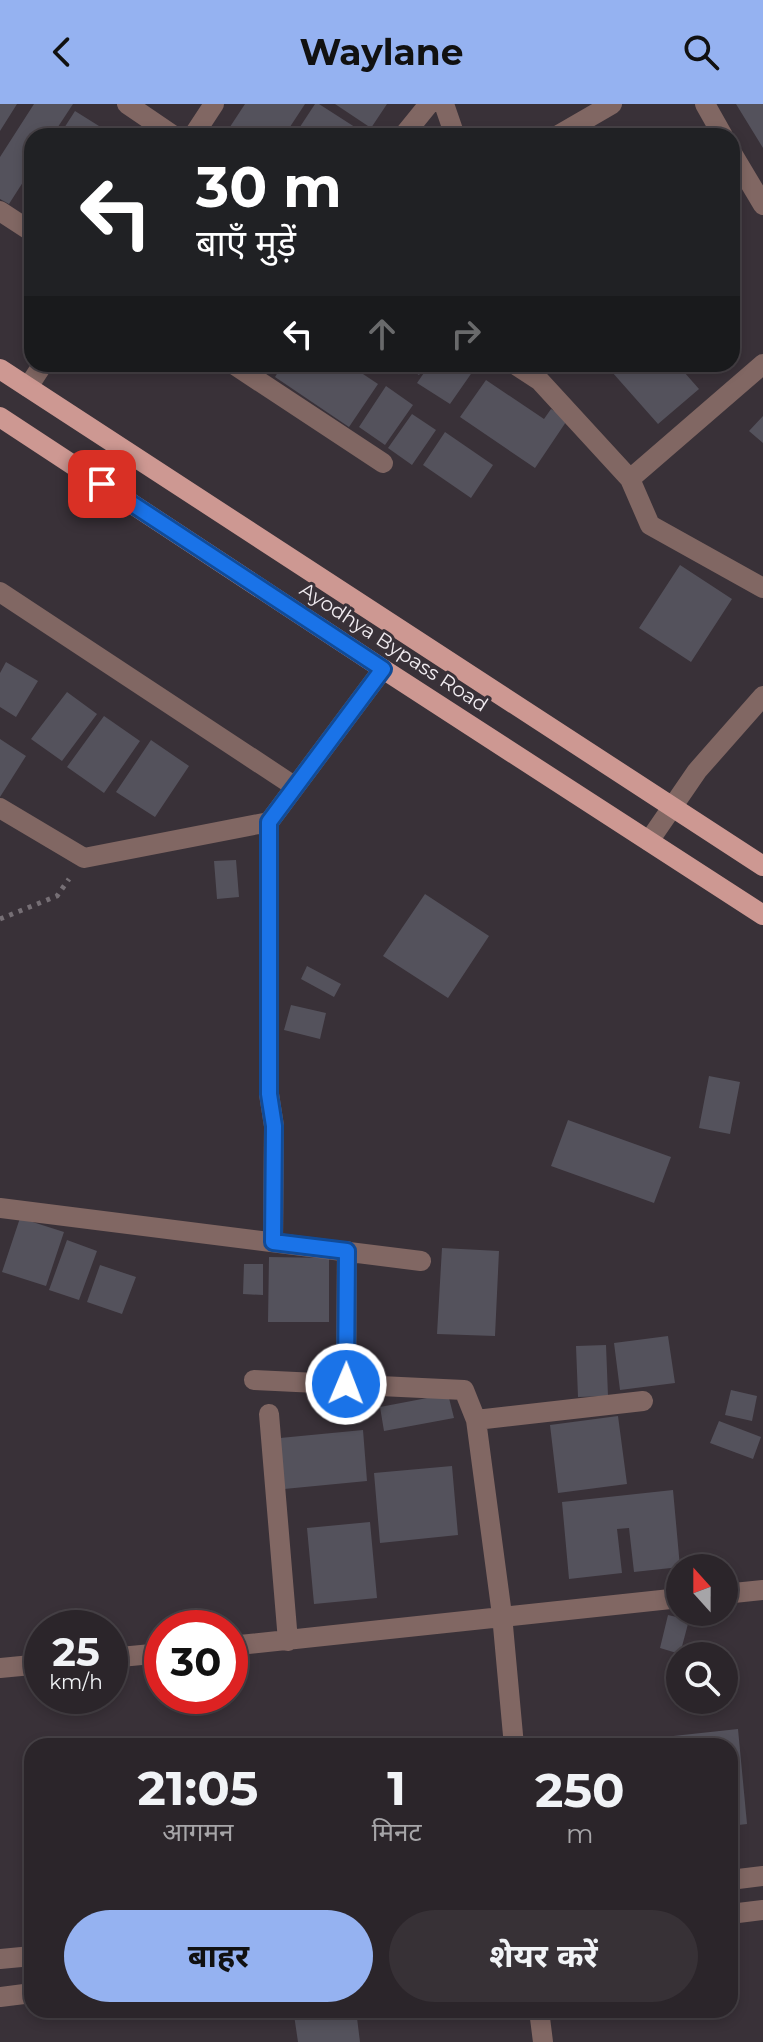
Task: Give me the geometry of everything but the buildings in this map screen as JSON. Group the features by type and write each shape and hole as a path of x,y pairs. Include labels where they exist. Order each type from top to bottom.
{"main road":[{"name":"Ayodhya Bypass Road","path":"0,369 763,866"},
{"name":"Ayodhya Bypass Road","path":"0,417 763,915"}],"street":[{"path":"127,104 162,128"},
{"path":"198,128 214,104"},
{"path":"410,128 429,104"},
{"path":"444,104 452,128"},
{"path":"571,128 612,104"},
{"path":"705,104 718,128"},
{"path":"740,168 763,205"},
{"path":"0,211 24,227"},
{"path":"630,479 763,364"},
{"path":"28,387 38,372"},
{"path":"245,372 383,463"},
{"path":"537,373 630,479 650,525 763,588"},
{"path":"0,592 294,786"},
{"path":"273,1242 274,1126 269,1094 269,822 383,669"},
{"path":"649,841 697,771 763,696"},
{"path":"0,808 84,858 269,822"},
{"path":"0,1208 421,1261"},
{"path":"346,1384 347,1251"},
{"path":"254,1380 464,1390 476,1420 502,1615 513,1738"},
{"path":"476,1420 643,1401"},
{"path":"269,1414 288,1641"},
{"path":"738,1593 763,1590"},
{"path":"248,1644 666,1599"},
{"path":"0,1668 24,1666"},
{"path":"738,1879 763,1876"},
{"path":"738,1913 763,1910"},
{"path":"0,1959 24,1957"},
{"path":"0,1997 24,1994"},
{"path":"540,2018 543,2042"}],"path":[{"path":"0,919 57,896 84,858"}],"route":[{"path":"102,484 383,669 269,822 269,1094 274,1126 273,1242 347,1251 346,1384"}]}
